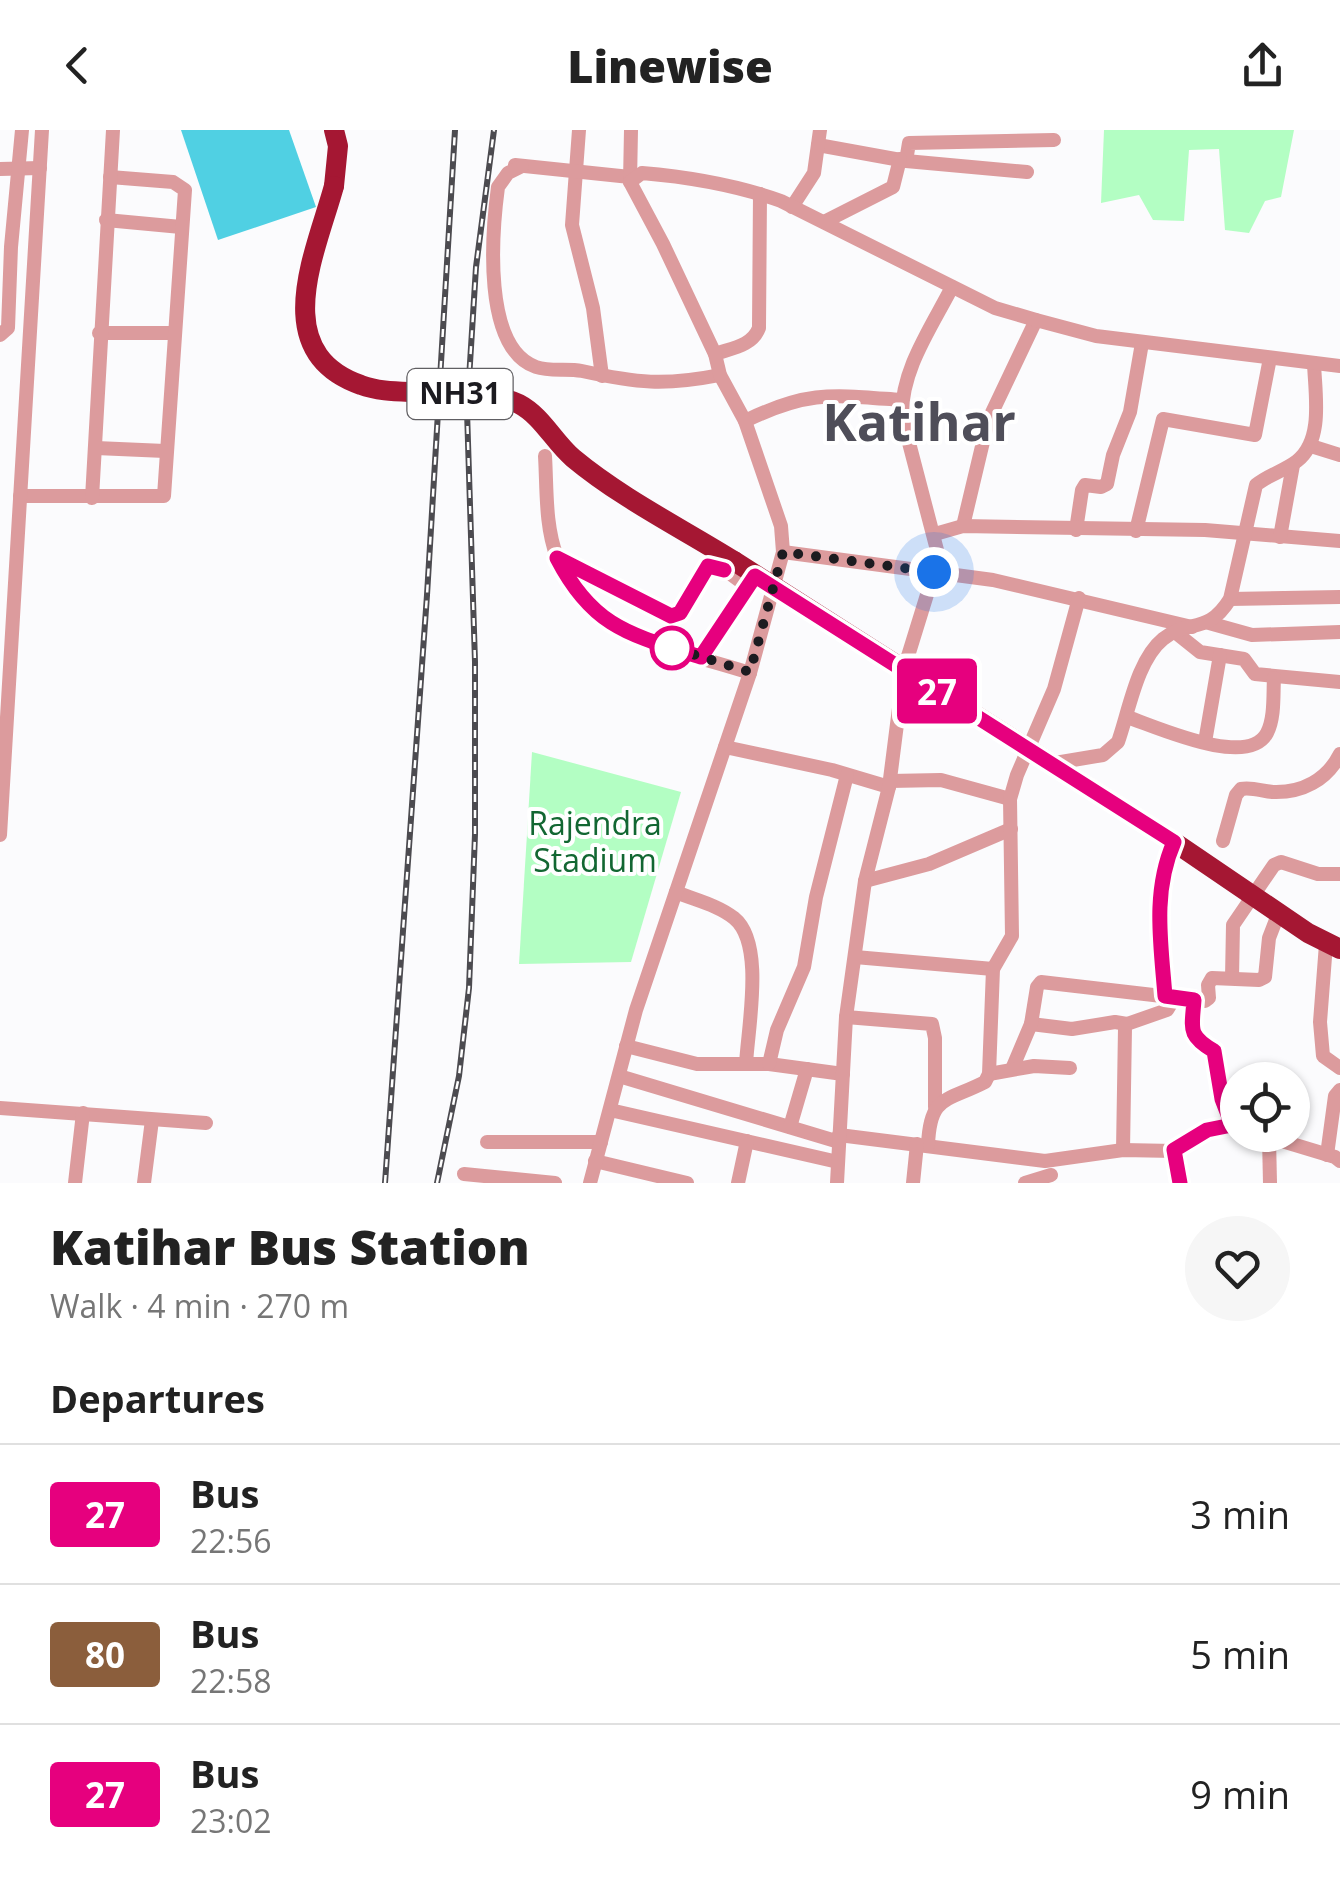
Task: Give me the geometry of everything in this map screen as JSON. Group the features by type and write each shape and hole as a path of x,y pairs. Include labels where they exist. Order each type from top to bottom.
{"highway":[{"name":"NH31","path":"334,130 338,146 334,186 303,304 310,338 334,370 362,386 381,390 487,396 520,404 590,471 734,561 758,583 904,669 1333,947"}],"street":[{"path":"0,334 8,328 22,130"},
{"path":"0,836 42,130"},
{"path":"92,498 112,130"},
{"path":"579,130 572,225 593,308 602,376"},
{"path":"631,130 630,180 715,354 720,375 745,420 781,526 783,552 701,657"},
{"path":"824,222 893,187 909,136 1054,140"},
{"path":"792,207 814,173 819,138 903,160 1026,172"},
{"path":"504,164 630,180 642,174 662,175 760,194 995,308 1096,336 1340,366"},
{"path":"522,166 508,173 498,188 496,315 510,344 533,366 655,384 720,375"},
{"path":"0,168 40,168"},
{"path":"20,496 164,496 185,190 180,184 110,177"},
{"path":"715,354 747,344 759,328 760,194"},
{"path":"106,220 180,227"},
{"path":"836,1183 846,1017 865,881 889,784 904,669 937,550 901,400 912,364 952,287"},
{"path":"963,526 988,421 1036,320"},
{"path":"99,333 173,333"},
{"path":"1076,530 1082,490 1086,485 1107,484 1113,455 1130,412 1142,342"},
{"path":"1136,531 1163,419 1256,435 1270,358"},
{"path":"1050,764 1111,751 1161,640 1174,632 1209,623 1222,612 1230,599 1256,485 1293,465 1311,446 1316,402 1314,363"},
{"path":"745,420 806,397 901,400"},
{"path":"1311,446 1340,455"},
{"path":"96,448 165,452"},
{"path":"545,456 551,535 557,558 569,581 608,623 630,635 750,672"},
{"path":"1280,537 1293,465"},
{"path":"935,534 963,526 1243,533 1340,541"},
{"path":"0,535 17,535"},
{"path":"783,552 993,580 1192,628"},
{"path":"557,558 671,616 680,613 708,566 758,583"},
{"path":"590,1183 626,1046 750,672 758,583"},
{"path":"1230,599 1340,597"},
{"path":"934,1107 985,1082 989,1074 993,969 1012,936 1010,800 1054,690 1079,598"},
{"path":"1209,623 1252,635 1340,632"},
{"path":"1174,632 1200,652 1236,656 1249,664 1255,674 1340,682"},
{"path":"1249,664 1252,635"},
{"path":"1205,742 1220,655"},
{"path":"1126,717 1205,742 1238,749 1256,745 1266,736 1270,724 1274,678"},
{"path":"725,748 889,784 941,780 1010,800"},
{"path":"1223,841 1236,794 1241,789 1300,789 1315,783 1340,754"},
{"path":"770,1064 777,1030 804,967 816,898 847,775"},
{"path":"865,881 929,864 1011,829"},
{"path":"1031,1024 1072,1029 1127,1024 1162,1014 1171,1006 1160,887 1174,842"},
{"path":"1232,978 1233,925 1274,866 1281,862 1318,874 1340,874"},
{"path":"676,892 732,916 749,937 746,1064"},
{"path":"1012,1069 1031,1024 1041,982 1194,1000 1210,998 1208,984 1212,978 1259,980 1265,976 1267,949 1279,912"},
{"path":"1333,947 1320,1040 1323,1056 1340,1068"},
{"path":"855,957 993,969"},
{"path":"1194,1000 1192,1032 1195,1039 1214,1051 1220,1087"},
{"path":"846,1017 932,1024 934,1107 913,1183"},
{"path":"1123,1150 1122,1076 1127,1024"},
{"path":"626,1046 697,1064 770,1064 843,1074"},
{"path":"989,1074 1034,1066 1070,1068"},
{"path":"790,1128 807,1069"},
{"path":"619,1076 790,1128 839,1138 922,1144 1050,1173"},
{"path":"1310,1149 1336,1156 1336,1096 1340,1090"},
{"path":"0,1108 206,1123"},
{"path":"610,1110 838,1162"},
{"path":"75,1183 83,1113"},
{"path":"144,1183 152,1120"},
{"path":"1025,1183 1123,1150 1174,1150 1207,1130 1220,1128"},
{"path":"738,1183 747,1140"},
{"path":"487,1142 601,1142"},
{"path":"1174,1150 1180,1183"},
{"path":"1267,1152 1270,1183"},
{"path":"595,1162 687,1183"},
{"path":"464,1174 555,1183"}],"green space":[{"path":"1104,130 1294,130 1281,197 1265,201 1249,233 1225,230 1219,149 1189,150 1184,221 1153,220 1139,195 1101,203"},
{"name":"Rajendra Stadium","path":"532,752 681,792 631,962 519,964"}],"water":[{"path":"181,130 289,130 316,207 218,240"}],"railway":[{"path":"385,1183 455,130"},
{"path":"437,1183 459,1076 469,988 475,834 475,662 467,411 476,267 494,130"}],"bus line":[{"name":"27","path":"724,570 708,566 680,613 671,616 557,558 569,581 608,623 630,635 701,657 755,576 1174,842 1161,877 1165,996 1194,1000 1192,1032 1195,1039 1214,1051 1222,1099 1232,1125 1207,1130 1174,1150 1180,1183"}],"district":[{"name":"Katihar","path":"919,423"}],"route":[{"path":"672,648 666,646 750,672 783,552 934,572"}]}
